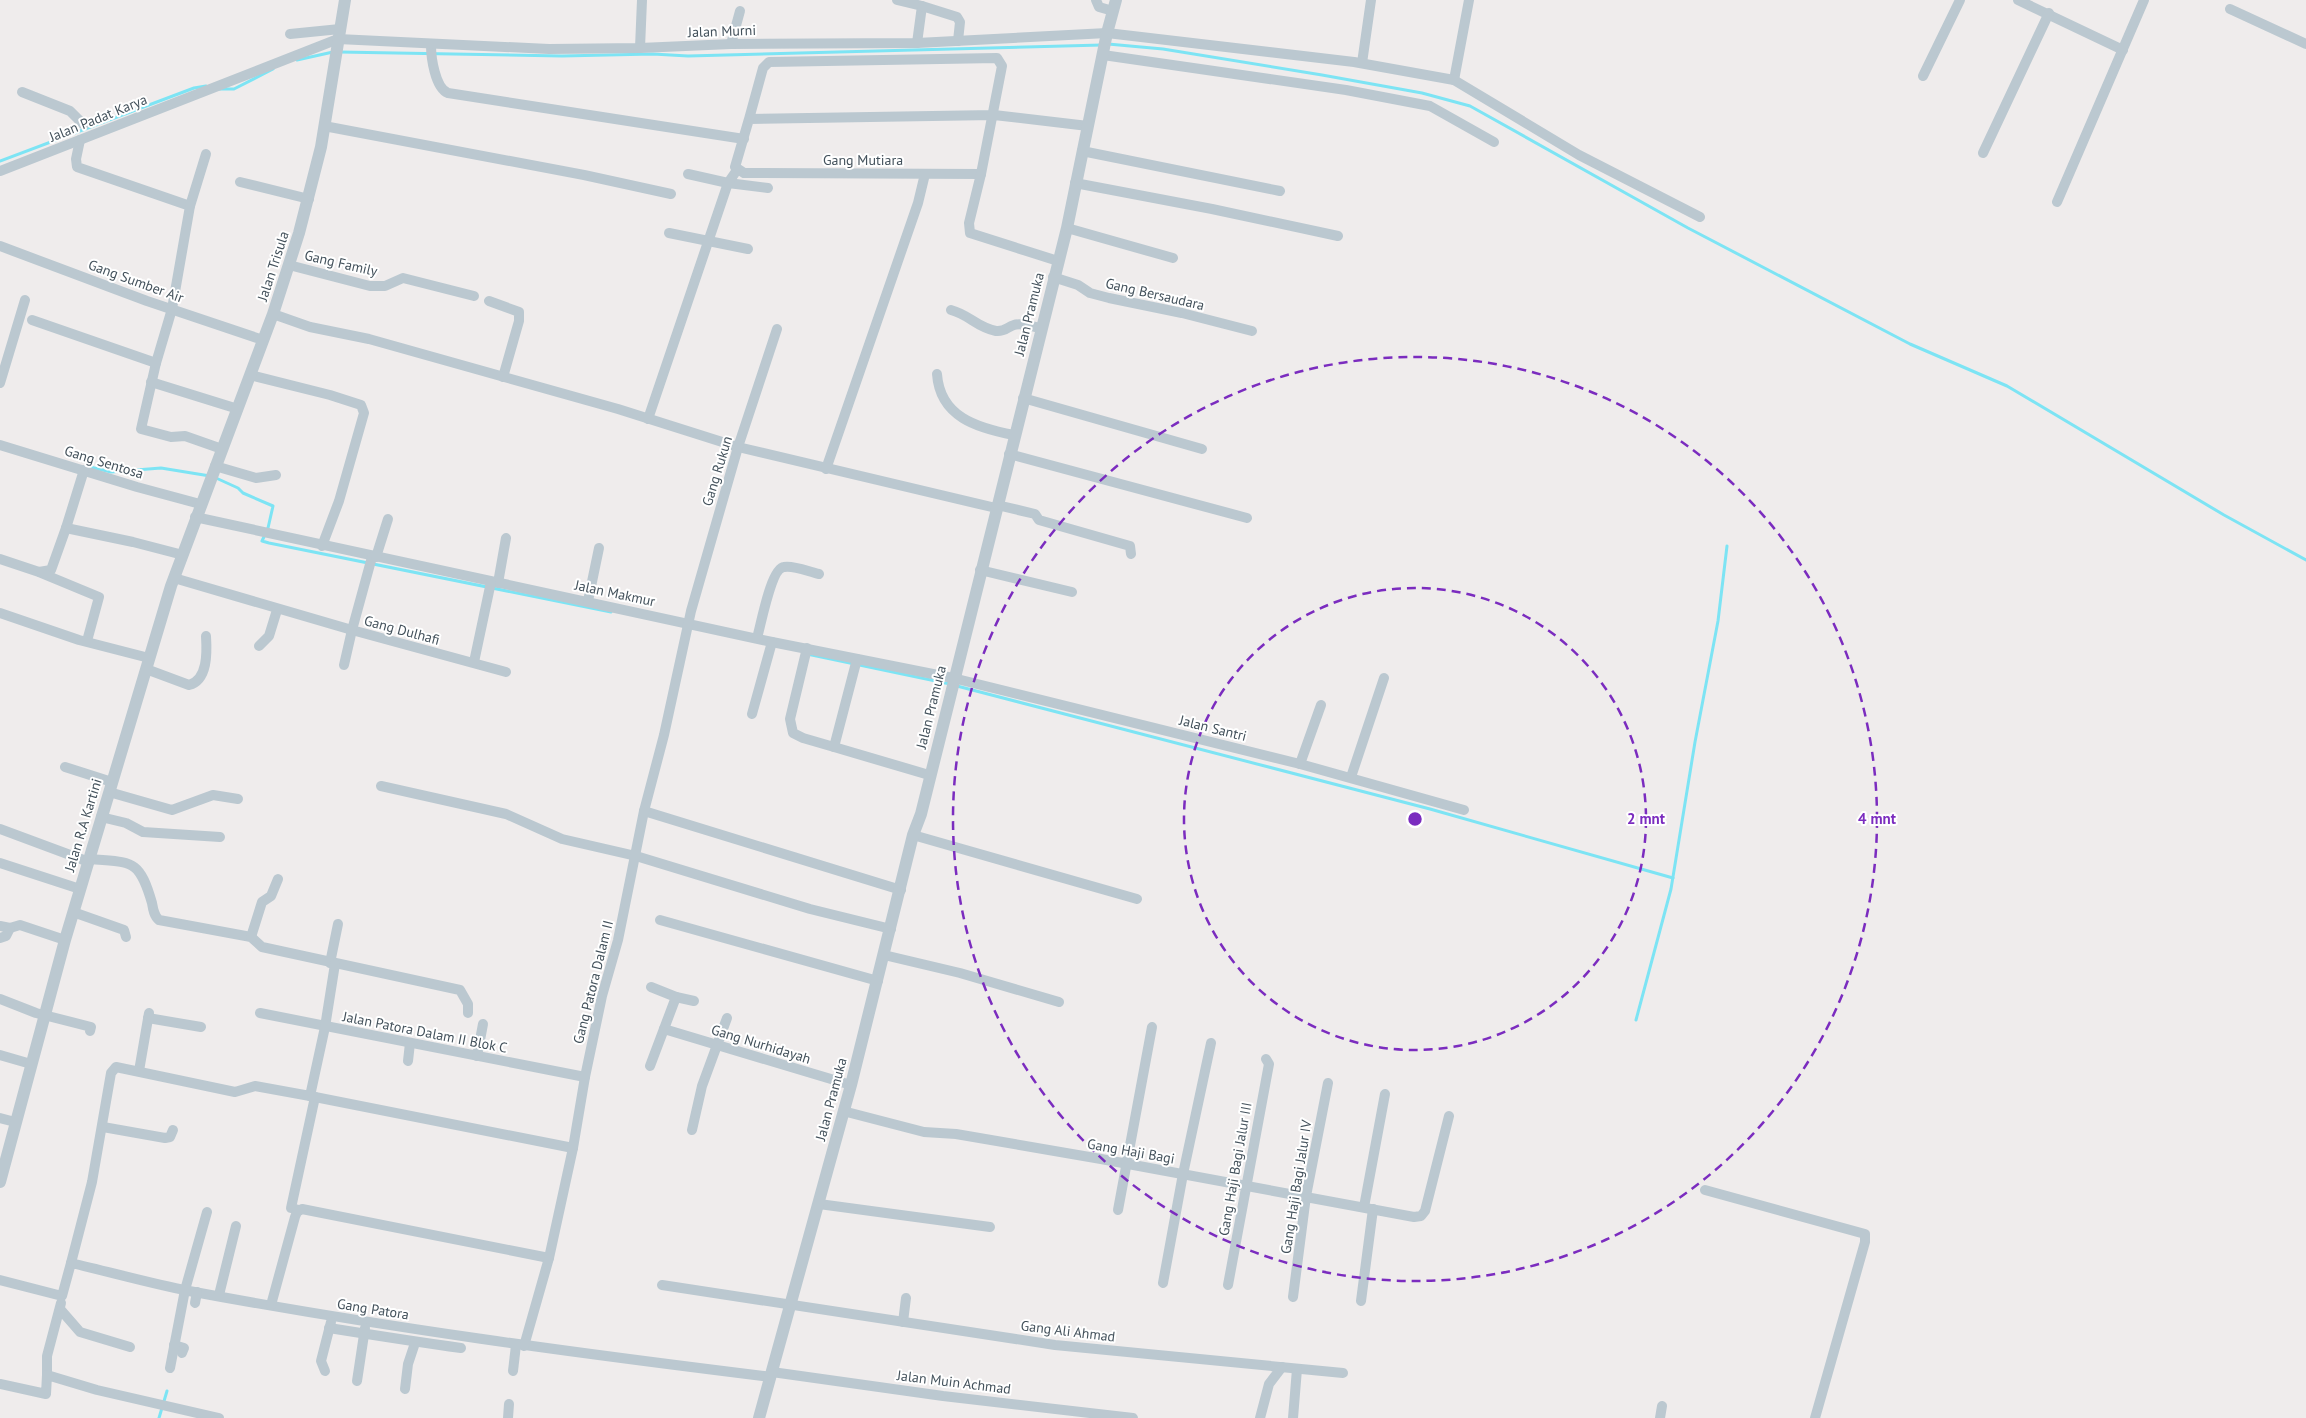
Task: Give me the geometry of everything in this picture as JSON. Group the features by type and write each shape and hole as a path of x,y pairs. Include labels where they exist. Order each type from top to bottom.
{"street":[{"name":"Jalan Trisula","path":"212,473 273,314 309,199 324,126 345,0"},
{"path":"640,48 642,0"},
{"path":"897,0 957,17 960,22 958,41"},
{"path":"1096,0 1099,7 1114,5"},
{"path":"1362,63 1371,0"},
{"path":"1469,0 1454,80 1579,155 1700,217"},
{"path":"1923,76 1960,0"},
{"path":"2018,0 2049,13 2122,50"},
{"path":"2057,202 2144,0"},
{"name":"Jalan Pramuka","path":"759,1418 851,1085 902,890 914,835 921,814 929,775 1053,277 1067,228 1114,5"},
{"path":"916,43 922,6"},
{"path":"2230,9 2306,44"},
{"path":"731,44 740,11"},
{"path":"1983,153 2049,13"},
{"name":"Jalan Murni","path":"290,34 337,44 431,51 640,48 731,44 769,53 1107,33 1362,63 1454,80"},
{"name":"Jalan Padat Karya","path":"0,171 233,79 337,44"},
{"path":"431,51 441,87 448,94 744,139"},
{"path":"648,419 728,183 737,170 749,119 769,53 997,58 1002,66 994,114 969,224 970,233 1058,261"},
{"path":"1103,55 1346,90 1430,106 1494,142"},
{"path":"22,92 70,111 84,125"},
{"path":"749,119 994,114 1088,126"},
{"path":"324,126 584,175 671,194"},
{"path":"80,140 76,160 77,167 190,206"},
{"path":"1082,151 1280,191"},
{"path":"206,154 190,206 172,308 141,425 144,431 170,437 185,436 222,449"},
{"name":"Gang Mutiara","path":"737,170 744,173 981,174"},
{"path":"688,174 728,183 768,188"},
{"path":"826,469 918,203 925,174"},
{"path":"240,182 309,199"},
{"path":"1075,184 1212,209 1338,236"},
{"path":"1067,228 1174,258"},
{"path":"669,233 748,249"},
{"name":"Gang Sumber Air","path":"0,246 263,340"},
{"name":"Gang Family","path":"289,265 370,286 385,286 403,278 474,296"},
{"name":"Gang Bersaudara","path":"1053,277 1078,285 1090,293 1182,313 1252,331"},
{"path":"0,383 25,300"},
{"path":"489,301 519,312 520,321 503,377"},
{"path":"951,310 968,315 976,324 996,331 1003,331 1013,325 1021,324 1041,328"},
{"path":"273,314 310,327 369,339 503,377 738,447 826,469 1035,514 1038,520 1130,546 1131,554"},
{"path":"32,320 156,363"},
{"name":"Gang Rukun","path":"688,628 738,447 777,329"},
{"path":"937,374 938,389 943,400 961,418 996,432 1014,435"},
{"path":"250,375 330,395 361,405 364,413 339,501 322,546"},
{"path":"151,382 238,409"},
{"path":"1023,398 1202,449"},
{"name":"Gang Sentosa","path":"0,445 153,492 200,504"},
{"path":"1009,454 1247,518"},
{"path":"39,572 51,570 84,470"},
{"path":"212,473 256,478 276,475"},
{"name":"Jalan R.A Kartini","path":"0,1182 44,1015 101,817 174,578 212,473"},
{"name":"Jalan Makmur","path":"195,517 322,546 372,561 492,585 588,601 688,628 757,638 771,645 856,662 954,678"},
{"name":"Gang Dulhafi","path":"388,520 372,561 352,630 506,672"},
{"path":"66,528 183,555"},
{"path":"474,662 492,585 506,538"},
{"path":"588,601 599,548"},
{"path":"0,559 39,572 99,597 87,642"},
{"path":"757,638 773,578 780,568 785,566 819,574"},
{"path":"980,570 1072,592"},
{"path":"174,578 277,610 352,630 344,665"},
{"path":"259,646 269,636 277,610"},
{"path":"0,613 148,664 189,685 196,683 200,679 207,653 206,636"},
{"name":"Gang Patora Dalam II","path":"513,1371 549,1258 573,1148 585,1077 636,856 644,810 688,628"},
{"path":"752,714 771,645"},
{"path":"806,652 790,719 793,733 803,738 929,775"},
{"path":"834,747 856,662"},
{"name":"Jalan Santri","path":"954,678 1300,764 1464,810"},
{"path":"1351,778 1384,678"},
{"path":"1300,764 1321,705"},
{"path":"65,767 110,787 172,810 226,792 238,799"},
{"path":"381,786 506,814 562,839 636,856 810,908 891,929"},
{"path":"644,810 902,890"},
{"path":"101,817 126,823 143,832 220,837"},
{"path":"0,829 89,860 127,863 136,866 144,881 154,913 160,920 255,941 332,963 460,990 468,1004 468,1013"},
{"path":"914,835 1137,899"},
{"path":"0,863 80,889"},
{"path":"255,941 266,900 278,879"},
{"path":"73,912 124,930 126,937"},
{"path":"660,920 878,981"},
{"path":"338,924 325,1027 291,1208 367,1220 549,1258"},
{"path":"0,938 6,936 5,927 20,925 65,940"},
{"path":"884,956 960,973 1059,1002"},
{"path":"651,987 676,997 694,1001"},
{"path":"650,1066 676,997"},
{"path":"0,999 44,1015 91,1027 90,1030"},
{"name":"Jalan Patora Dalam II Blok C","path":"260,1013 585,1077"},
{"path":"139,1072 148,1015 201,1027"},
{"path":"692,1130 702,1086 727,1018"},
{"path":"477,1056 483,1024"},
{"path":"1118,1210 1152,1027"},
{"name":"Gang Nurhidayah","path":"664,1029 851,1085"},
{"path":"408,1061 410,1043"},
{"path":"1163,1283 1183,1174 1211,1044"},
{"path":"0,1055 31,1064"},
{"name":"Gang Haji Bagi Jalur III","path":"1228,1285 1269,1064 1266,1059"},
{"path":"0,1384 46,1394 47,1356 92,1182 112,1069 118,1067 239,1091 255,1086 573,1148"},
{"name":"Gang Haji Bagi Jalur IV","path":"1293,1297 1306,1196 1328,1083"},
{"path":"1361,1301 1368,1208 1385,1094"},
{"name":"Gang Haji Bagi","path":"843,1111 924,1132 956,1134 1414,1217 1421,1216 1425,1211 1449,1116"},
{"path":"0,1118 15,1122"},
{"path":"103,1127 165,1138 170,1137 173,1130"},
{"path":"1706,1190 1865,1234 1865,1242 1815,1418"},
{"path":"818,1204 990,1227"},
{"path":"271,1305 295,1217 299,1210"},
{"path":"170,1368 174,1346 190,1291 207,1212"},
{"path":"219,1295 236,1226"},
{"name":"Gang Patora","path":"71,1263 190,1291 366,1322 520,1345 772,1375"},
{"path":"0,1280 62,1296"},
{"name":"Gang Ali Ahmad","path":"662,1285 1055,1345 1343,1373"},
{"path":"190,1291 195,1303"},
{"path":"903,1322 906,1298"},
{"path":"60,1309 80,1332 130,1347"},
{"path":"324,1371 321,1361 332,1316"},
{"path":"357,1382 366,1322"},
{"path":"329,1328 461,1348"},
{"path":"405,1389 412,1342 411,1329"},
{"path":"432,1344 434,1332"},
{"path":"174,1346 184,1348 182,1353"},
{"path":"1260,1418 1269,1384 1282,1367"},
{"path":"1293,1418 1297,1369"},
{"path":"47,1375 97,1390 218,1418"},
{"name":"Jalan Muin Achmad","path":"772,1375 1133,1418"},
{"path":"508,1418 509,1404"},
{"path":"1660,1418 1662,1406"}],"waterway":[{"path":"1108,44 1163,49 1322,75 1422,93 1470,106 1688,228 1910,344 2007,386 2224,515 2306,560"},
{"path":"339,52 562,56 653,54 688,56 1102,45"},
{"path":"297,60 333,52"},
{"path":"219,89 234,89 273,69"},
{"path":"0,161 194,88 206,86"},
{"path":"86,466 111,472 161,468 210,476"},
{"path":"216,478 238,488 243,493 273,506 268,528 262,541 611,612"},
{"path":"1636,1020 1671,889 1695,742 1718,621 1727,546"},
{"path":"807,654 950,684"},
{"path":"957,686 1430,809 1673,878"},
{"path":"159,1418 167,1391"}]}
